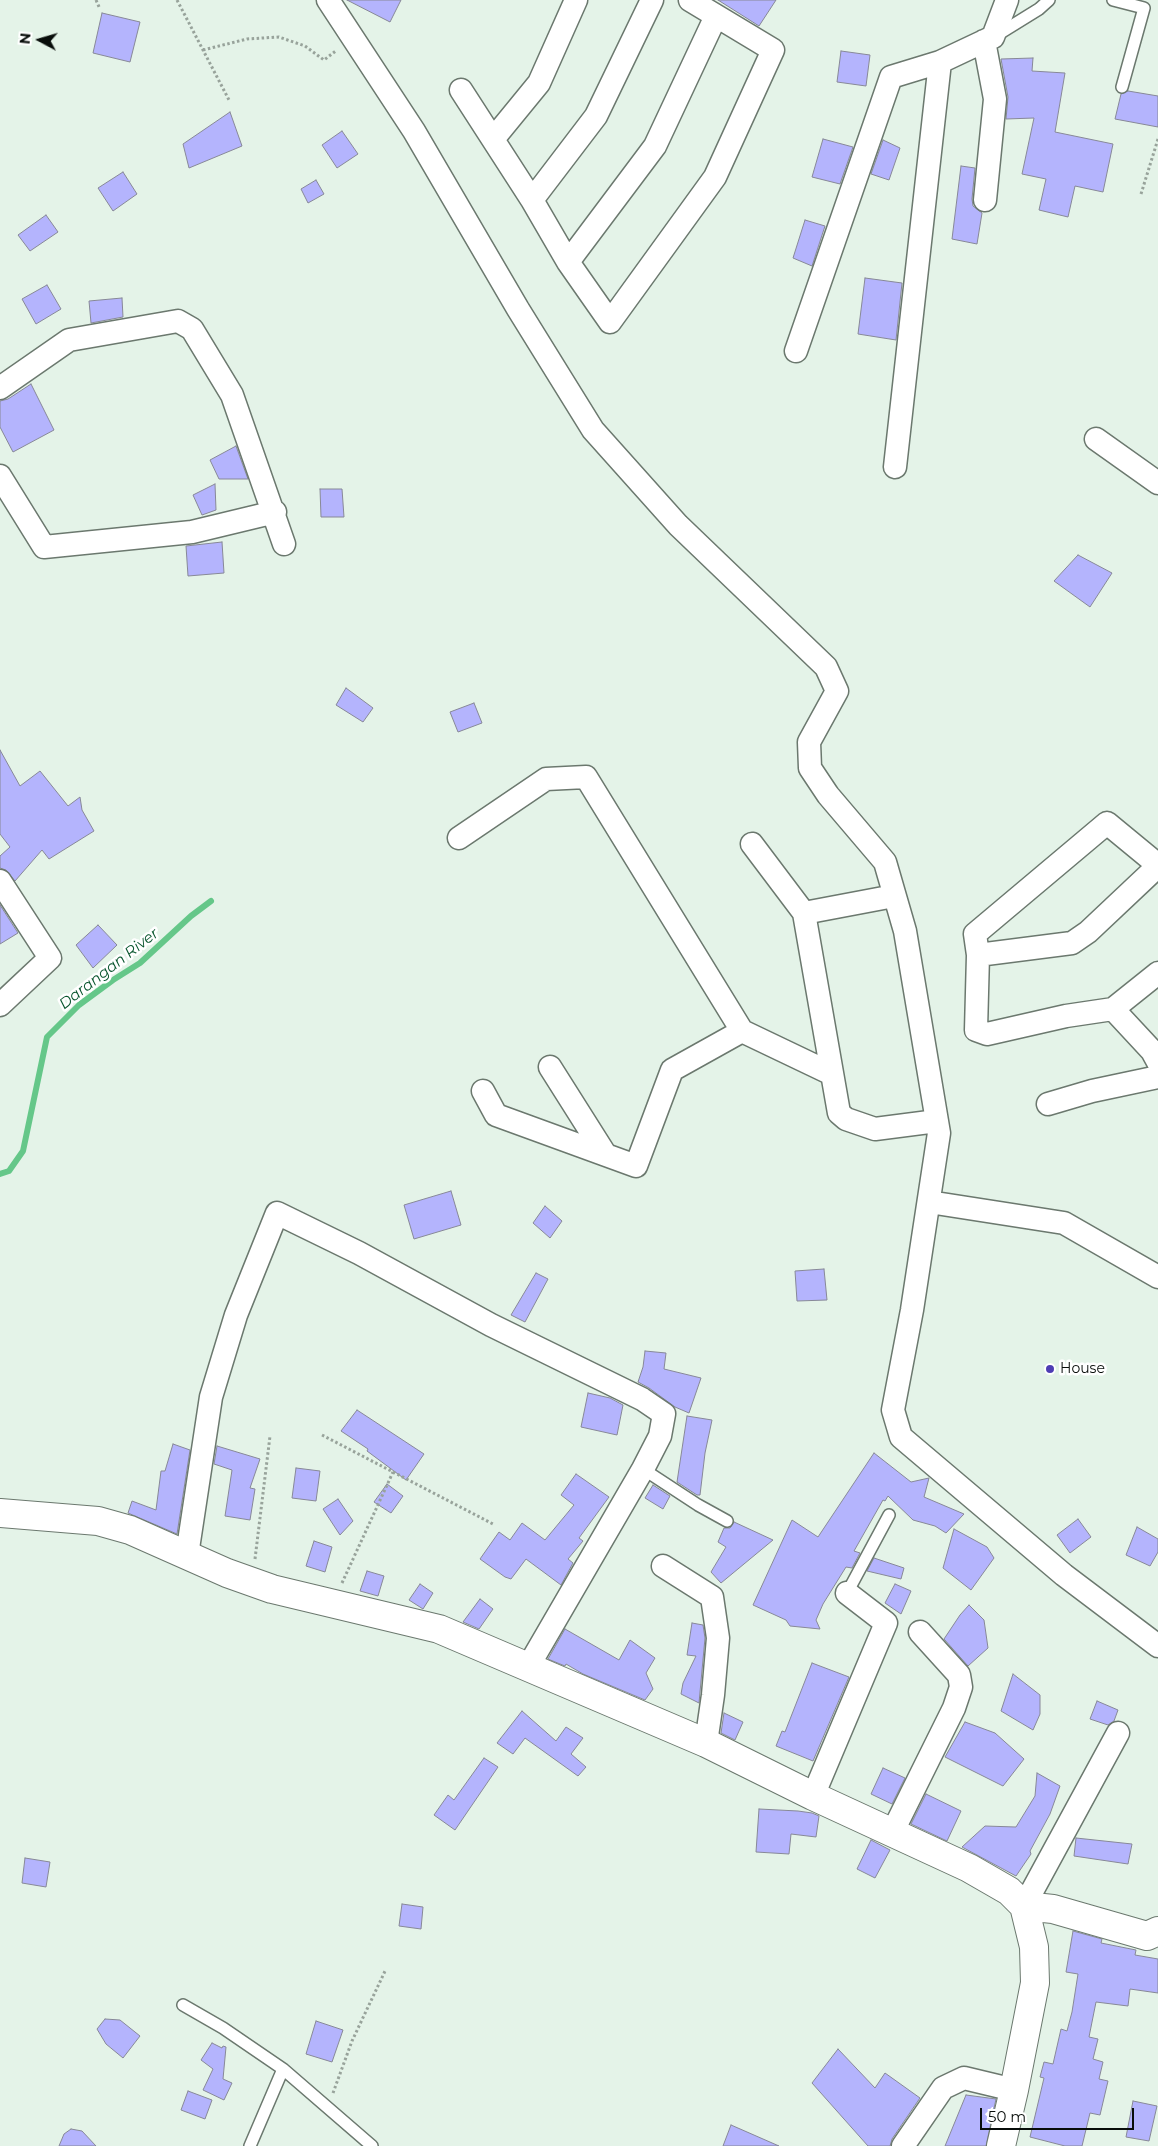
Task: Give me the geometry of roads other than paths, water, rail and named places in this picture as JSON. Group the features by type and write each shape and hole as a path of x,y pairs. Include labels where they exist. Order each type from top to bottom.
{"street":[{"path":"328,0 414,130 518,309 593,430 678,525 826,667 837,691 809,742 810,768 828,795 885,862 905,931 939,1133 912,1310 893,1410 901,1437 1064,1575 1158,1646"},
{"path":"494,138 539,82 576,0"},
{"path":"532,200 596,116 652,0"},
{"path":"461,90 494,138 568,262 610,322 716,177 773,50 690,0"},
{"path":"985,200 995,99 989,39 1007,0"},
{"path":"568,262 655,146 716,16"},
{"path":"796,351 891,77 940,62 989,39"},
{"path":"895,467 940,62"},
{"path":"0,388 69,340 178,321 192,329 232,395 275,512 284,544"},
{"path":"1096,439 1158,483"},
{"path":"0,476 44,548 192,532 275,512"},
{"path":"459,838 546,779 586,777 742,1031 832,1074"},
{"path":"978,955 1072,943 1088,932 1158,866 1107,823 975,934 978,955 976,1030 987,1034 1066,1016 1113,1008 1158,973"},
{"path":"752,844 804,914 839,1113 846,1119 875,1129 937,1121"},
{"path":"0,881 50,958 0,1005"},
{"path":"804,914 894,896"},
{"path":"1113,1008 1152,1051 1158,1062"},
{"path":"483,1092 496,1115 636,1166 672,1070 742,1031"},
{"path":"550,1067 605,1154"},
{"path":"1048,1104 1092,1091 1158,1077"},
{"path":"929,1202 1064,1223 1158,1276"},
{"path":"187,1555 211,1397 236,1315 278,1213 359,1253 490,1325 642,1399 664,1414 660,1436 643,1469 528,1667"},
{"path":"0,1513 98,1521 130,1530 252,1583 439,1630 706,1743 813,1796 969,1868 1009,1891 1024,1906 1034,1947 1035,1983 1001,2146"},
{"path":"663,1566 712,1597 718,1638 713,1695 706,1743"},
{"path":"813,1796 886,1623 847,1593"},
{"path":"892,1833 954,1708 961,1687 959,1675 920,1632"},
{"path":"1024,1906 1118,1733"},
{"path":"1024,1906 1053,1909 1147,1936 1158,1930"},
{"path":"903,2146 942,2088 964,2078 1014,2090"}],"lane":[{"path":"989,39 1039,9 1049,0"},
{"path":"1113,0 1144,8 1122,87"},
{"path":"643,1469 698,1505 727,1521"},
{"path":"847,1593 890,1515"},
{"path":"183,2005 223,2028 283,2069 372,2146"},
{"path":"250,2146 283,2069"}],"waterway":[{"name":"Darangan River","path":"0,1174 9,1171 23,1151 47,1037 79,1005 140,963 191,916 211,901"}],"place":[{"name":"House","path":"1050,1369"}]}
